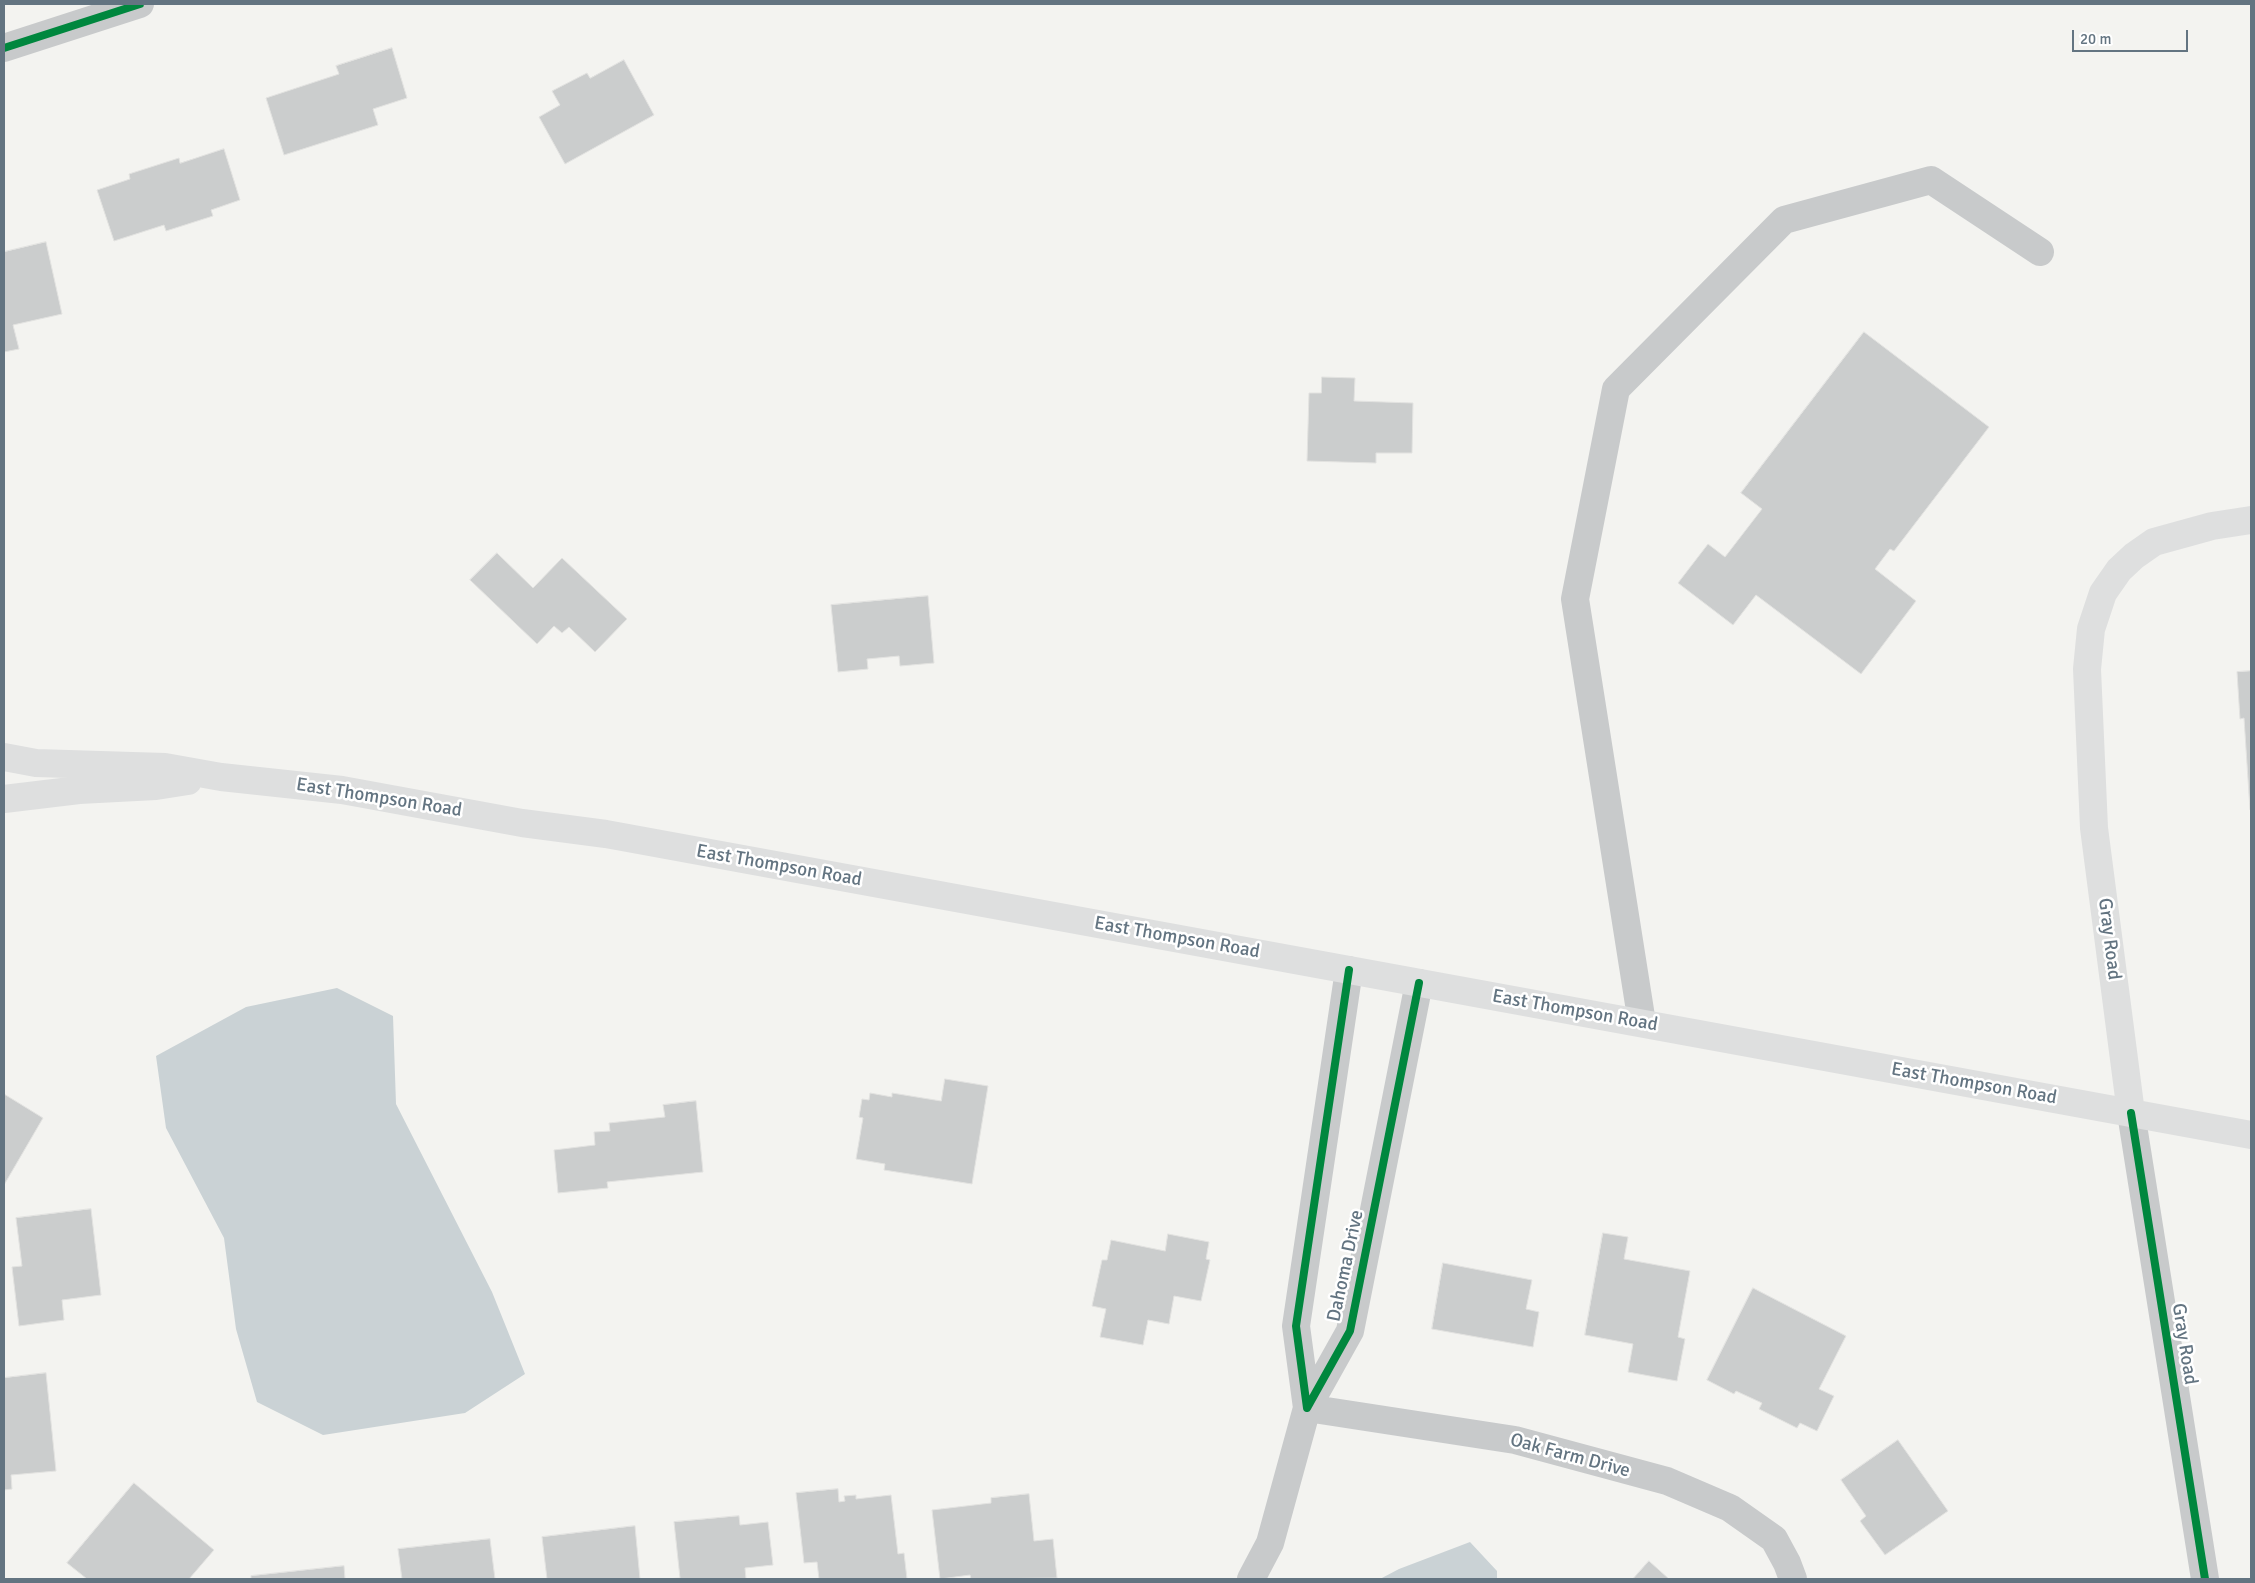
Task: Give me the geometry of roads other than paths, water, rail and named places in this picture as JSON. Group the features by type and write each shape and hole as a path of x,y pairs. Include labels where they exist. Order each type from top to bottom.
{"main road":[{"name":"Gray Road","path":"2131,1113 2094,828 2087,669 2091,629 2103,593 2119,570 2134,556 2154,542 2212,526 2251,520"},
{"name":"East Thompson Road","path":"4,756 36,763 165,767 221,777 342,790 522,823 606,834 2251,1135"},
{"name":"East Thompson Road","path":"4,799 78,790 156,786 221,777"}],"street":[{"path":"4,48 140,4"},
{"path":"1642,1023 1575,599 1616,389 1784,220 1931,180 2040,252"},
{"name":"Dahoma Drive","path":"1307,1408 1296,1326 1349,970"},
{"name":"Dahoma Drive","path":"1251,1579 1270,1543 1307,1408 1350,1331 1419,983"},
{"name":"Gray Road","path":"2131,1113 2205,1579"},
{"name":"Oak Farm Drive","path":"1307,1408 1515,1440 1667,1481 1730,1508 1774,1539 1793,1579"}]}
